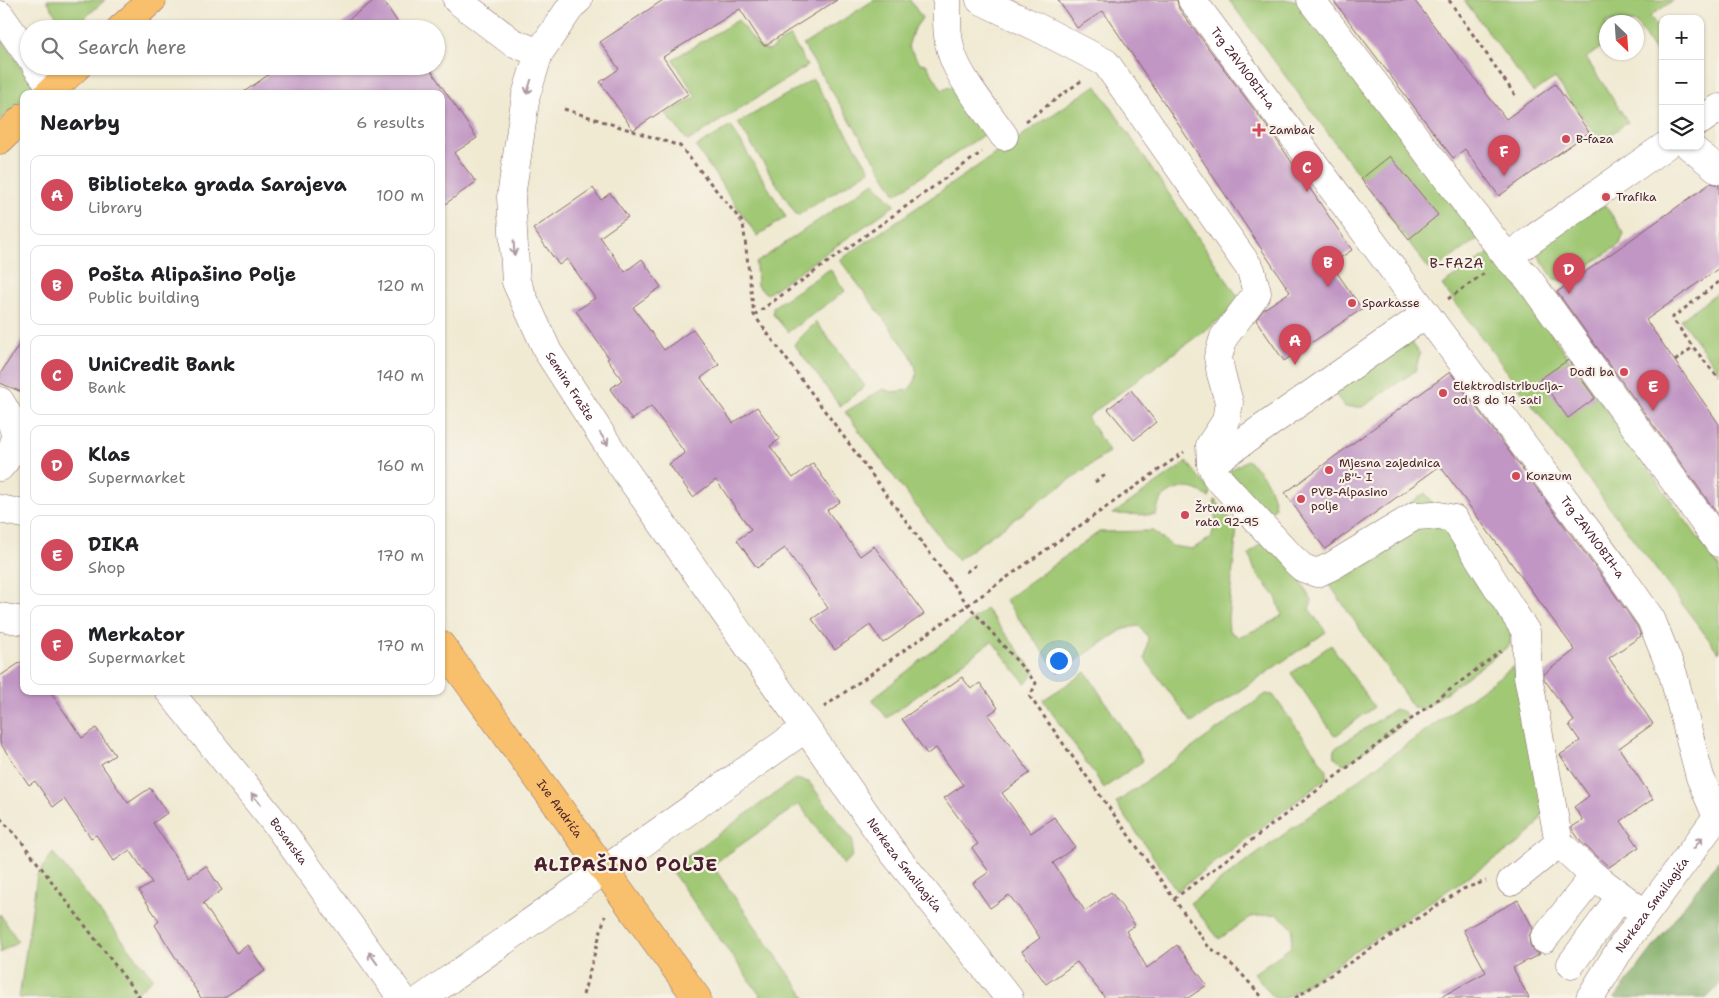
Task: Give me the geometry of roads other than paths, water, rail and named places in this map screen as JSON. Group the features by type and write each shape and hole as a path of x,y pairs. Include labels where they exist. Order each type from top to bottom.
{"main road":[{"path":"130,20 152,0"},
{"path":"0,140 20,121"},
{"name":"Ive Andrića","path":"445,650 697,998"}],"street":[{"path":"457,0 512,42 540,53"},
{"name":"Semira Frašte","path":"578,0 572,5 540,53 526,95 511,196 516,282 548,352 619,462 803,726"},
{"path":"947,0 947,32 952,55 964,79 1004,136"},
{"path":"980,0 1106,63 1251,270 1257,294 1224,337 1218,357 1229,402 1226,421 1210,445 1210,464 1216,476 1293,559 1303,568 1317,573 1415,516 1434,515 1454,519 1526,632 1528,676 1559,843 1594,876 1645,914"},
{"name":"Trg ZAVNOBIH-a","path":"1192,0 1614,566 1651,619 1710,770 1718,816"},
{"path":"1311,0 1507,257 1527,277 1719,543"},
{"path":"0,15 20,44"},
{"path":"1704,119 1719,108"},
{"path":"1507,257 1660,150"},
{"path":"1694,150 1719,170"},
{"path":"1210,464 1426,314"},
{"path":"0,401 9,416 16,434 10,457 0,467"},
{"path":"0,510 20,513"},
{"path":"0,617 20,620"},
{"name":"Bosanska","path":"172,695 280,829 402,998"},
{"path":"423,998 604,871 803,726"},
{"name":"Nerkeza Smailagića","path":"803,726 892,851 1009,998"},
{"name":"Nerkeza Smailagića","path":"1590,998 1622,946 1718,816"},
{"path":"1511,882 1559,843"},
{"path":"1544,939 1594,876"},
{"path":"1571,964 1621,896"}],"place":[{"name":"Zambak","path":"1259,130"},
{"name":"B-faza","path":"1566,139"},
{"name":"Merkator","path":"1504,176"},
{"name":"UniCredit Bank","path":"1307,192"},
{"name":"Trafika","path":"1606,197"},
{"name":"Pošta Alipašino Polje","path":"1328,287"},
{"name":"Klas","path":"1569,294"},
{"name":"Sparkasse","path":"1352,303"},
{"name":"Biblioteka grada Sarajeva","path":"1295,365"},
{"name":"Dođi ba","path":"1624,372"},
{"name":"Elektrodistribucija- od 8 do 14 sati","path":"1443,393"},
{"name":"DIKA","path":"1653,411"},
{"name":"Mjesna zajednica ,,B''- I","path":"1329,470"},
{"name":"Konzum","path":"1516,476"},
{"name":"PVB-Alpasino polje","path":"1301,499"},
{"name":"Žrtvama rata 92-95","path":"1185,515"}],"district":[{"name":"B-FAZA","path":"1457,263"},
{"name":"ALIPAŠINO POLJE","path":"626,865"}]}
